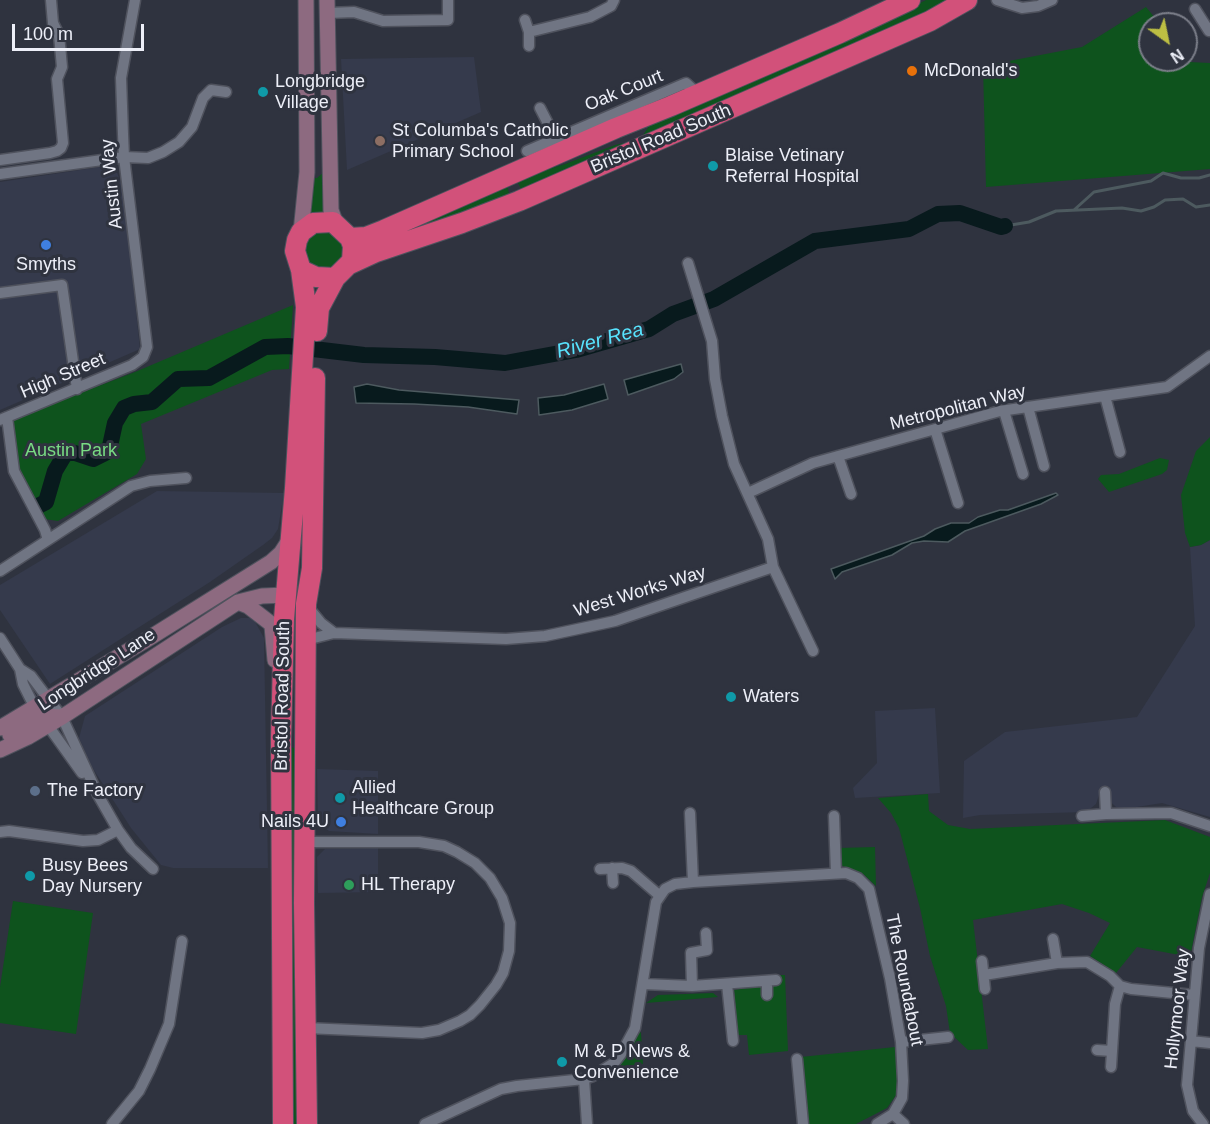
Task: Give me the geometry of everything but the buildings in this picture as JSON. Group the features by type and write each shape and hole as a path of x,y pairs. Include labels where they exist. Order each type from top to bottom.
{"highway":[{"name":"Bristol Road South","path":"350,238 366,237 510,176 558,148 698,94 884,6 910,0"},
{"name":"Bristol Road South","path":"350,264 521,200 636,146 930,21 967,0"},
{"path":"558,148 588,151 615,140 636,146 646,115"},
{"path":"510,176 521,200"},
{"path":"313,223 336,224 350,238 353,246 350,264 335,278 316,277 301,270 295,251 301,232 313,223"},
{"path":"313,336 327,306 352,274 412,240"},
{"name":"Bristol Road South","path":"301,270 313,336"},
{"name":"Bristol Road South","path":"284,1124 282,707 293,593 292,536 313,336 319,308 335,278"},
{"name":"Bristol Road South","path":"293,593 312,568 314,482 309,372"},
{"name":"Bristol Road South","path":"293,593 306,640 304,842 307,1124"},
{"path":"282,707 288,704 291,659 297,646 306,640"},
{"path":"282,748 287,743 296,743 306,747"}],"street":[{"path":"0,160 57,152 61,148 57,79 62,67 59,35 53,23 51,0"},
{"name":"Austin Way","path":"135,0 121,78 124,157 147,347 137,361"},
{"path":"301,232 307,172 306,0"},
{"path":"336,224 331,210 327,6 383,21 448,20 448,0"},
{"path":"997,0 1022,8 1038,6 1052,0"},
{"path":"529,32 590,17 617,2"},
{"path":"1195,9 1206,18 1209,31"},
{"path":"525,20 529,32 529,46"},
{"name":"Oak Court","path":"527,151 558,148 686,83 698,94"},
{"path":"0,174 124,157 148,158 179,142 192,127 203,98 212,90 226,92"},
{"path":"540,108 558,148"},
{"path":"688,263 712,341 715,379 735,464 768,539 773,567 813,651"},
{"path":"0,293 62,285 76,388"},
{"name":"Metropolitan Way","path":"748,494 813,463 1004,411 1167,387 1210,356"},
{"name":"High Street","path":"4,418 137,361"},
{"path":"1105,396 1120,452"},
{"path":"1028,407 1044,466"},
{"path":"1004,411 1023,474"},
{"path":"4,418 5,443 14,471 48,540"},
{"path":"936,429 958,503"},
{"path":"838,456 851,494"},
{"path":"0,571 131,486 150,481 186,478"},
{"name":"Longbridge Lane","path":"56,708 151,637 271,562 281,553 292,536"},
{"name":"West Works Way","path":"306,640 334,633 506,639 545,636 615,621 773,567"},
{"name":"Longbridge Lane","path":"151,637 237,592 265,585 293,593"},
{"path":"293,593 334,633"},
{"name":"Longbridge Lane","path":"0,739 238,602 262,596 293,593"},
{"path":"238,602 248,606 272,626 282,707"},
{"path":"0,638 20,669 22,684 41,716 98,795"},
{"path":"20,669 32,676 56,708 98,795 118,830 131,848 153,869"},
{"path":"41,716 56,708"},
{"name":"Longbridge Lane","path":"0,728 41,716"},
{"name":"Longbridge Lane","path":"0,750 41,716"},
{"path":"1105,792 1106,814"},
{"path":"690,813 693,882"},
{"path":"1082,816 1171,813 1210,826"},
{"path":"834,816 836,873"},
{"path":"0,832 98,840 118,830"},
{"path":"304,842 419,842 450,849 475,863 490,878 502,898 510,923 509,951 503,973 480,1005 460,1021 439,1030 422,1033 306,1028"},
{"path":"425,1124 501,1089 584,1079 604,1070 621,1054 635,1028 656,902 660,896 631,871 622,868 606,869 613,884"},
{"name":"The Roundabout","path":"660,896 665,889 675,884 693,882 836,873 852,874 858,878 869,889 890,978 901,1042 902,1098 893,1114"},
{"name":"Hollymoor Way","path":"1203,1124 1193,1111 1187,1085 1194,994 1205,949 1210,894"},
{"path":"692,986 691,953 707,950 706,933"},
{"path":"1053,939 1057,963"},
{"path":"112,1124 139,1091 169,1024 182,941"},
{"path":"982,961 985,989"},
{"path":"984,975 1057,963 1087,962 1110,976 1120,986 1131,989 1194,994"},
{"path":"643,984 692,986 771,981 766,995"},
{"path":"727,984 733,1041"},
{"path":"1111,1066 1115,1004 1120,986"},
{"path":"901,1042 948,1037"},
{"path":"1191,1041 1210,1042"},
{"path":"1097,1050 1112,1051"},
{"path":"797,1059 803,1124"},
{"path":"584,1079 587,1124"},
{"path":"877,1124 893,1114 904,1124"}],"shaded area":[{"name":"St Columba's Catholic Primary School","path":"474,57 481,112 347,170 341,59"},
{"path":"106,166 116,170 123,188 140,349 0,410 0,182"},
{"path":"681,364 683,372 674,379 628,395 624,380"},
{"path":"367,384 399,390 519,400 517,414 468,407 356,403 354,387"},
{"path":"604,384 608,399 572,410 539,415 538,398 564,395"},
{"path":"157,491 284,493 278,529 272,538 210,582 50,684 0,610 0,585"},
{"path":"1056,493 1058,495 1041,504 965,531 948,542 912,543 892,555 842,572 835,579 831,569 924,536 951,523 969,523 978,517 1000,510 1008,510"},
{"path":"1210,540 1210,817 1162,803 1124,809 1116,807 1100,792 1096,804 1086,812 980,815 963,818 964,761 1005,732 1137,717 1195,626 1190,547"},
{"path":"241,618 253,618 264,638 268,868 173,868 161,865 131,828 90,764 79,738 85,716 222,627"},
{"path":"935,708 940,793 855,798 853,788 877,763 875,711"},
{"path":"317,769 378,771 378,834 329,831 318,823"},
{"path":"378,848 378,892 318,893 317,857 325,849"}],"green space":[{"path":"926,0 960,0 643,141 643,135 653,120 892,17"},
{"path":"1146,7 1150,12 1138,12"},
{"path":"1138,12 1138,72 1198,72 1198,62 1210,63 1210,169 986,187 983,66 1082,47"},
{"path":"624,143 625,150 527,193 518,183 520,178"},
{"path":"325,171 327,213 311,218 309,214 312,178 317,178"},
{"path":"504,185 508,188 510,200 362,254 361,245"},
{"path":"328,227 347,249 337,268 308,267 303,239"},
{"name":"Austin Park","path":"293,305 289,369 272,370 141,424 146,459 137,474 58,521 44,519 15,463 12,417 61,397 70,397 135,372"},
{"path":"1210,437 1210,540 1190,547 1185,533 1181,495 1196,451"},
{"path":"1160,458 1169,460 1167,470 1162,474 1109,492 1098,479 1101,475 1119,474"},
{"path":"290,747 299,749 301,1124 287,1124"},
{"path":"928,794 929,811 948,825 970,829 1165,820 1210,837 1210,873 1202,897 1190,957 1137,947 1116,973 1090,956 1110,923 1062,904 973,920 988,1049 968,1050 950,1033 946,1006 930,956 899,828 891,813 878,798"},
{"path":"875,847 876,886 862,873 840,865 838,848"},
{"path":"13,901 93,913 76,1034 0,1023 0,987"},
{"path":"777,975 785,975 788,1051 749,1055 747,1035 738,1035 734,990 761,986 762,996 769,996 770,986"},
{"path":"713,993 718,997 646,1003 658,995"},
{"path":"640,1032 643,1064 616,1067"},
{"path":"895,1047 899,1091 887,1108 856,1124 809,1124 801,1057"}],"waterway":[{"path":"1074,210 1094,192 1151,181 1163,173 1181,178 1199,178 1210,175"},
{"name":"River Rea","path":"1005,226 1029,222 1056,211 1122,208 1141,211 1165,200 1183,199 1196,207 1210,205"},
{"name":"River Rea","path":"38,506 46,502 55,471 67,453 93,459 105,453 110,446 115,423 124,408 134,404 152,402 178,379 209,378 265,347 288,346 364,355 435,357 505,363 576,350 649,329 673,314 714,299 815,241 909,229 938,214 960,213 1001,227 1005,226"}],"place":[{"name":"McDonald's","path":"912,71"},
{"name":"Longbridge Village","path":"263,92"},
{"name":"St Columba's Catholic Primary School","path":"380,141"},
{"name":"Blaise Vetinary Referral Hospital","path":"713,166"},
{"name":"Smyths","path":"46,245"},
{"name":"Waters","path":"731,697"},
{"name":"The Factory","path":"35,791"},
{"name":"Allied Healthcare Group","path":"340,798"},
{"name":"Nails 4U","path":"341,822"},
{"name":"Busy Bees Day Nursery","path":"30,876"},
{"name":"HL Therapy","path":"349,885"},
{"name":"M & P News & Convenience","path":"562,1062"}]}
